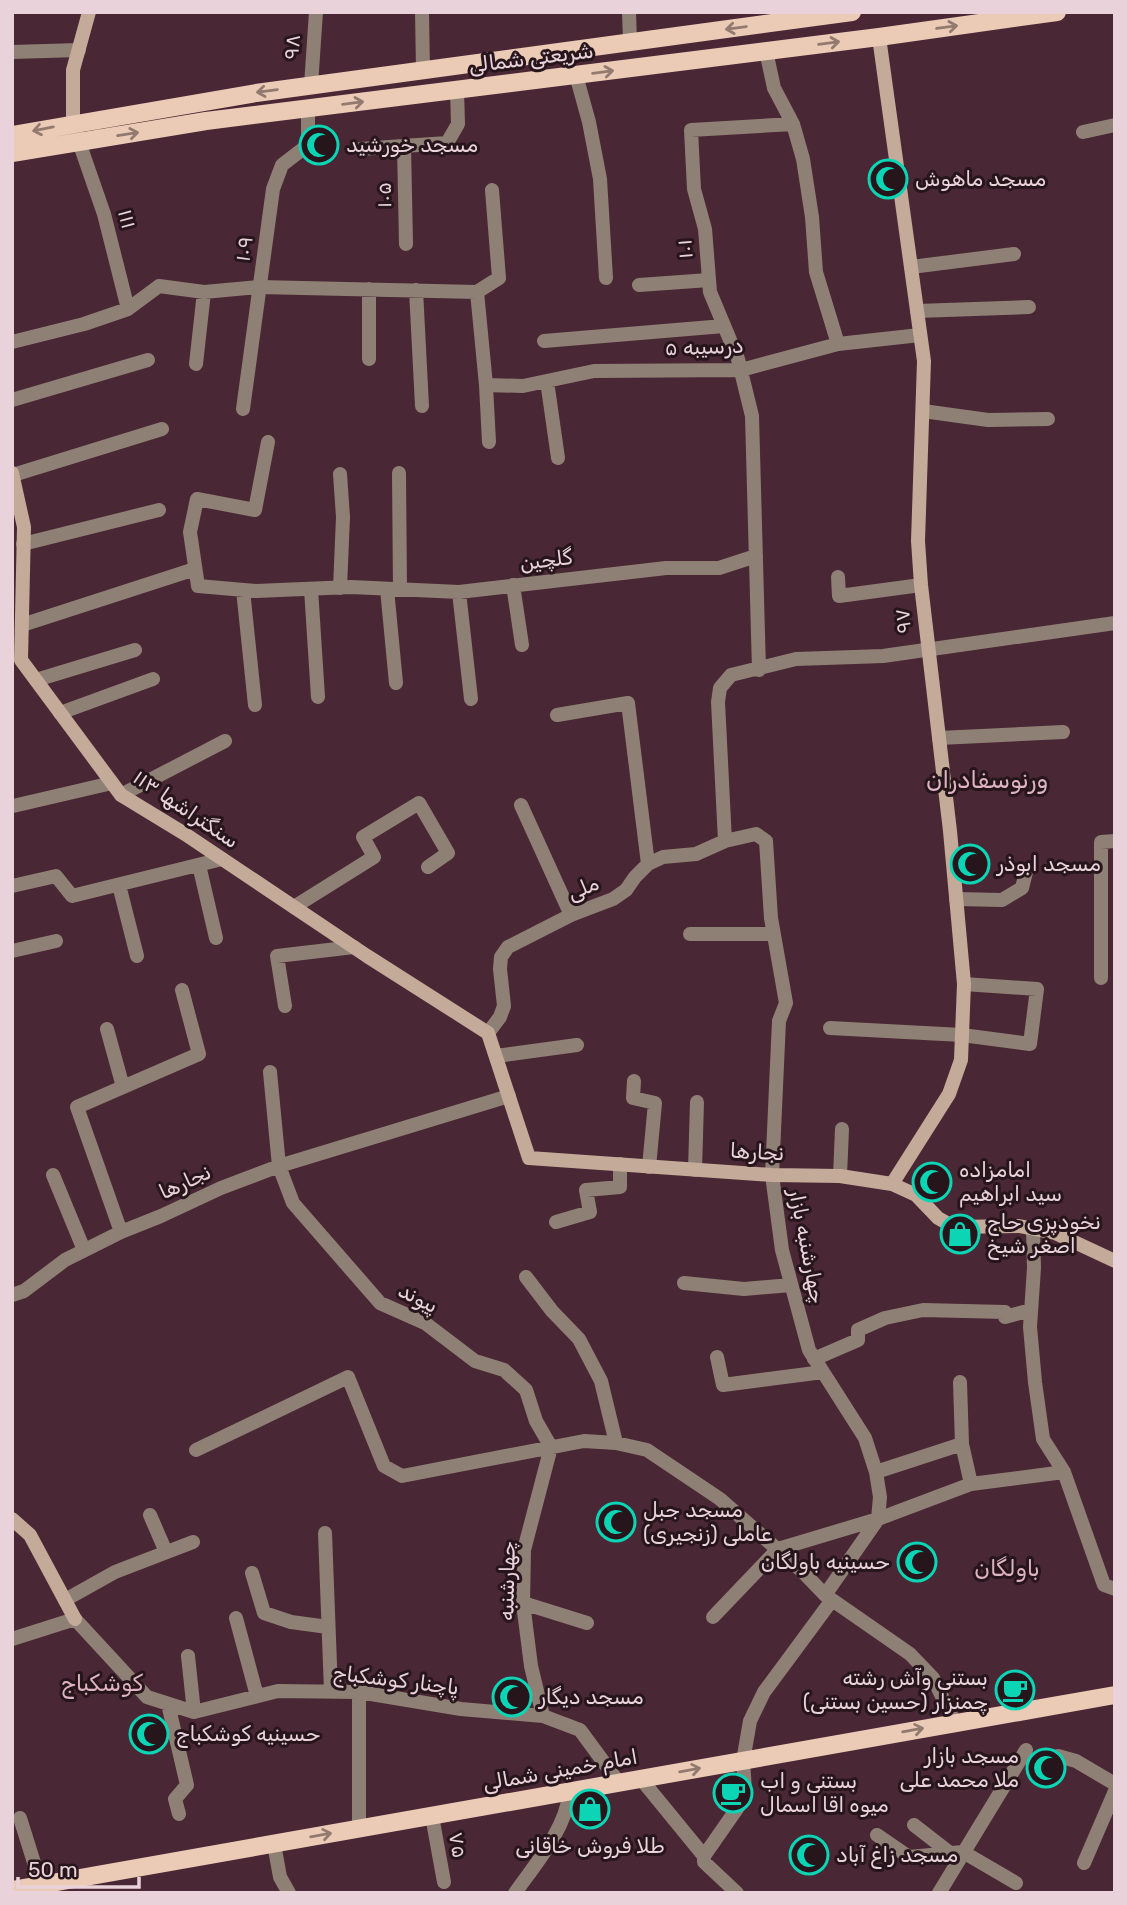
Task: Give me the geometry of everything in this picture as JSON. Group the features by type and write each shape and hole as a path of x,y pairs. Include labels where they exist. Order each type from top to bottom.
{"main road":[{"name":"شریعتی شمالی","path":"12,135 311,85 852,12"},
{"name":"شریعتی شمالی","path":"12,153 206,121 879,37 1057,12"},
{"path":"204,102 206,121"},
{"name":"امام خمینی شمالی","path":"12,1890 41,1885 78,1886 274,1844 1115,1695"}],"street":[{"path":"73,124 73,70 89,12"},
{"name":"۹۸","path":"311,85 316,12"},
{"path":"422,12 423,70"},
{"path":"629,12 630,42"},
{"name":"۹۷","path":"879,37 924,361 918,541 927,649 939,738 964,984 961,1060 949,1094 892,1184"},
{"path":"12,52 79,50"},
{"path":"766,51 774,88 793,124 803,159 816,272 838,344"},
{"path":"576,75 600,179 606,278"},
{"path":"360,149 447,143 457,124 457,90"},
{"name":"۱۰۹","path":"243,409 273,189 282,165 308,145 308,108"},
{"name":"۱۰۱","path":"759,670 752,416 739,365 710,292 705,229 694,189 691,130 793,124"},
{"path":"1083,132 1115,125"},
{"name":"۱۱۱","path":"79,142 104,214 128,309"},
{"name":"۱۰۵","path":"404,146 406,244"},
{"path":"12,342 84,324 128,309 159,286 204,292 260,287 477,292 499,278 492,190"},
{"path":"911,267 1014,254"},
{"path":"639,285 709,280"},
{"path":"369,289 369,359"},
{"path":"416,290 422,406"},
{"path":"196,364 204,292"},
{"path":"477,292 489,442"},
{"path":"917,311 1029,307"},
{"path":"544,341 724,326"},
{"name":"درسیبه ۵","path":"486,385 523,386 594,371 739,365 838,344 920,335"},
{"path":"12,400 148,360"},
{"path":"547,380 558,458"},
{"path":"923,411 988,420 1048,419"},
{"path":"12,473 162,429"},
{"path":"22,625 195,569 190,532 197,499 255,510 268,442"},
{"name":"سنگتراشها ۱۱۳","path":"12,473 23,527 22,625 17,661 36,680 117,789 488,1033"},
{"path":"396,683 394,589 399,473"},
{"path":"340,588 343,517 341,474"},
{"path":"23,544 159,510"},
{"name":"گلچین","path":"195,569 198,586 243,590 340,588 459,592 666,568 719,568 756,556"},
{"path":"838,577 839,596 921,585"},
{"path":"513,585 522,645"},
{"path":"311,589 318,697"},
{"path":"243,590 255,705"},
{"path":"459,592 471,699"},
{"path":"557,715 628,703 648,864 663,857 696,854 725,841 718,702 720,688 732,675 796,659 883,656 1115,623"},
{"path":"36,680 135,650"},
{"path":"60,713 153,679"},
{"path":"939,738 1063,732"},
{"path":"13,806 117,789 225,741"},
{"path":"294,907 374,857 363,837 419,803 448,853 428,867"},
{"path":"521,805 571,915"},
{"name":"چهارشنبه بازار","path":"725,841 756,834 766,841 774,934 786,1003 779,1021 772,1175 782,1250 803,1334 814,1359 865,1438 876,1472 880,1497 878,1519"},
{"path":"1101,978 1101,842 1115,841"},
{"path":"12,886 56,876 72,896 222,859"},
{"name":"ملی","path":"488,1033 505,1006 500,969 501,957 508,947 571,915 613,899 626,890 648,864"},
{"path":"199,865 216,938"},
{"path":"956,898 1002,900 1022,888 1026,872"},
{"path":"119,884 137,956"},
{"path":"690,934 774,934"},
{"path":"12,951 56,941"},
{"path":"285,1006 277,956 354,947"},
{"path":"830,1028 962,1035 1030,1044 1037,989 964,984"},
{"path":"121,1232 77,1107 199,1055 182,990"},
{"path":"107,1029 123,1087"},
{"name":"نجارها","path":"488,1033 529,1158 772,1175 841,1176 892,1184 916,1195 938,1218 954,1227 1032,1228 1055,1233 1115,1261"},
{"path":"496,1056 577,1045"},
{"name":"پیوند","path":"270,1072 279,1166 293,1203 380,1303 425,1323 475,1360 504,1370 526,1390 536,1421 551,1447"},
{"path":"634,1081 633,1098 655,1103 649,1167"},
{"name":"نجارها","path":"12,1295 24,1291 83,1250 221,1188 279,1166 509,1096"},
{"path":"695,1170 697,1102"},
{"path":"841,1176 842,1129"},
{"path":"556,1222 590,1212 586,1190 620,1187 620,1164"},
{"path":"53,1175 83,1250"},
{"path":"1032,1228 1034,1268 1030,1327 1044,1439 1064,1472 1104,1586 1115,1589"},
{"path":"527,1277 552,1311 579,1339 601,1381 611,1412 616,1443"},
{"path":"684,1283 744,1289 791,1285"},
{"path":"814,1359 858,1340 858,1330 885,1318 923,1310 1005,1312 1005,1317 1031,1310"},
{"path":"716,1357 723,1385 823,1372"},
{"path":"196,1450 348,1377 384,1466 402,1476 584,1441 616,1443 647,1450 720,1499 829,1597 910,1654 933,1678 955,1723"},
{"path":"960,1382 962,1444 971,1484"},
{"path":"876,1472 962,1444"},
{"name":"چهارشنبه","path":"543,1716 531,1665 523,1603 524,1550 551,1447"},
{"path":"713,1617 778,1549 878,1519 971,1484 1064,1472"},
{"path":"150,1515 166,1552"},
{"path":"12,1519 30,1535 75,1619 147,1697 194,1712 188,1656"},
{"path":"737,1893 711,1870 704,1862 704,1856 743,1800 743,1761 750,1721 764,1692 878,1519"},
{"path":"325,1533 331,1692"},
{"path":"65,1600 115,1572 193,1542"},
{"path":"252,1573 264,1613 291,1622 328,1627"},
{"path":"523,1603 587,1623"},
{"path":"236,1618 257,1696"},
{"path":"12,1639 75,1619"},
{"name":"پاچنار کوشکباج","path":"194,1712 278,1691 359,1692 461,1709 543,1716 580,1730 619,1783"},
{"path":"359,1692 359,1829"},
{"path":"168,1704 187,1785 176,1799 179,1814"},
{"path":"939,1893 957,1853 1026,1750"},
{"path":"1058,1756 1076,1761 1115,1784"},
{"path":"641,1779 704,1856"},
{"path":"515,1893 561,1824 570,1791"},
{"path":"1084,1863 1115,1791"},
{"name":"۷۵","path":"432,1816 444,1882"},
{"path":"20,1818 41,1885"},
{"path":"914,1825 957,1853 1016,1883"},
{"path":"877,1835 909,1857 957,1853"},
{"path":"274,1844 281,1877 289,1893"}],"place":[{"name":"مسجد خورشید","path":"319,145"},
{"name":"مسجد ماهوش","path":"888,179"},
{"name":"مسجد ابوذر","path":"970,864"},
{"name":"امامزاده سید ابراهیم","path":"932,1182"},
{"name":"نخودپزی حاج اصغر شیخ","path":"960,1234"},
{"name":"مسجد جبل عاملی (زنجیری)","path":"616,1522"},
{"name":"حسینیه باولگان","path":"917,1562"},
{"name":"بستنی وآش رشته چمنزار (حسین بستنی)","path":"1015,1690"},
{"name":"مسجد دیگار","path":"512,1697"},
{"name":"حسینیه کوشکباج","path":"149,1734"},
{"name":"مسجد بازار ملا محمد علی","path":"1046,1768"},
{"name":"بستنی و اب میوه اقا اسمال","path":"733,1793"},
{"name":"طلا فروش خاقانی","path":"590,1809"},
{"name":"مسجد زاغ آباد","path":"809,1855"}],"district":[{"name":"ورنوسفادران","path":"987,780"},
{"name":"باولگان","path":"1007,1568"},
{"name":"کوشکباج","path":"102,1683"}]}
